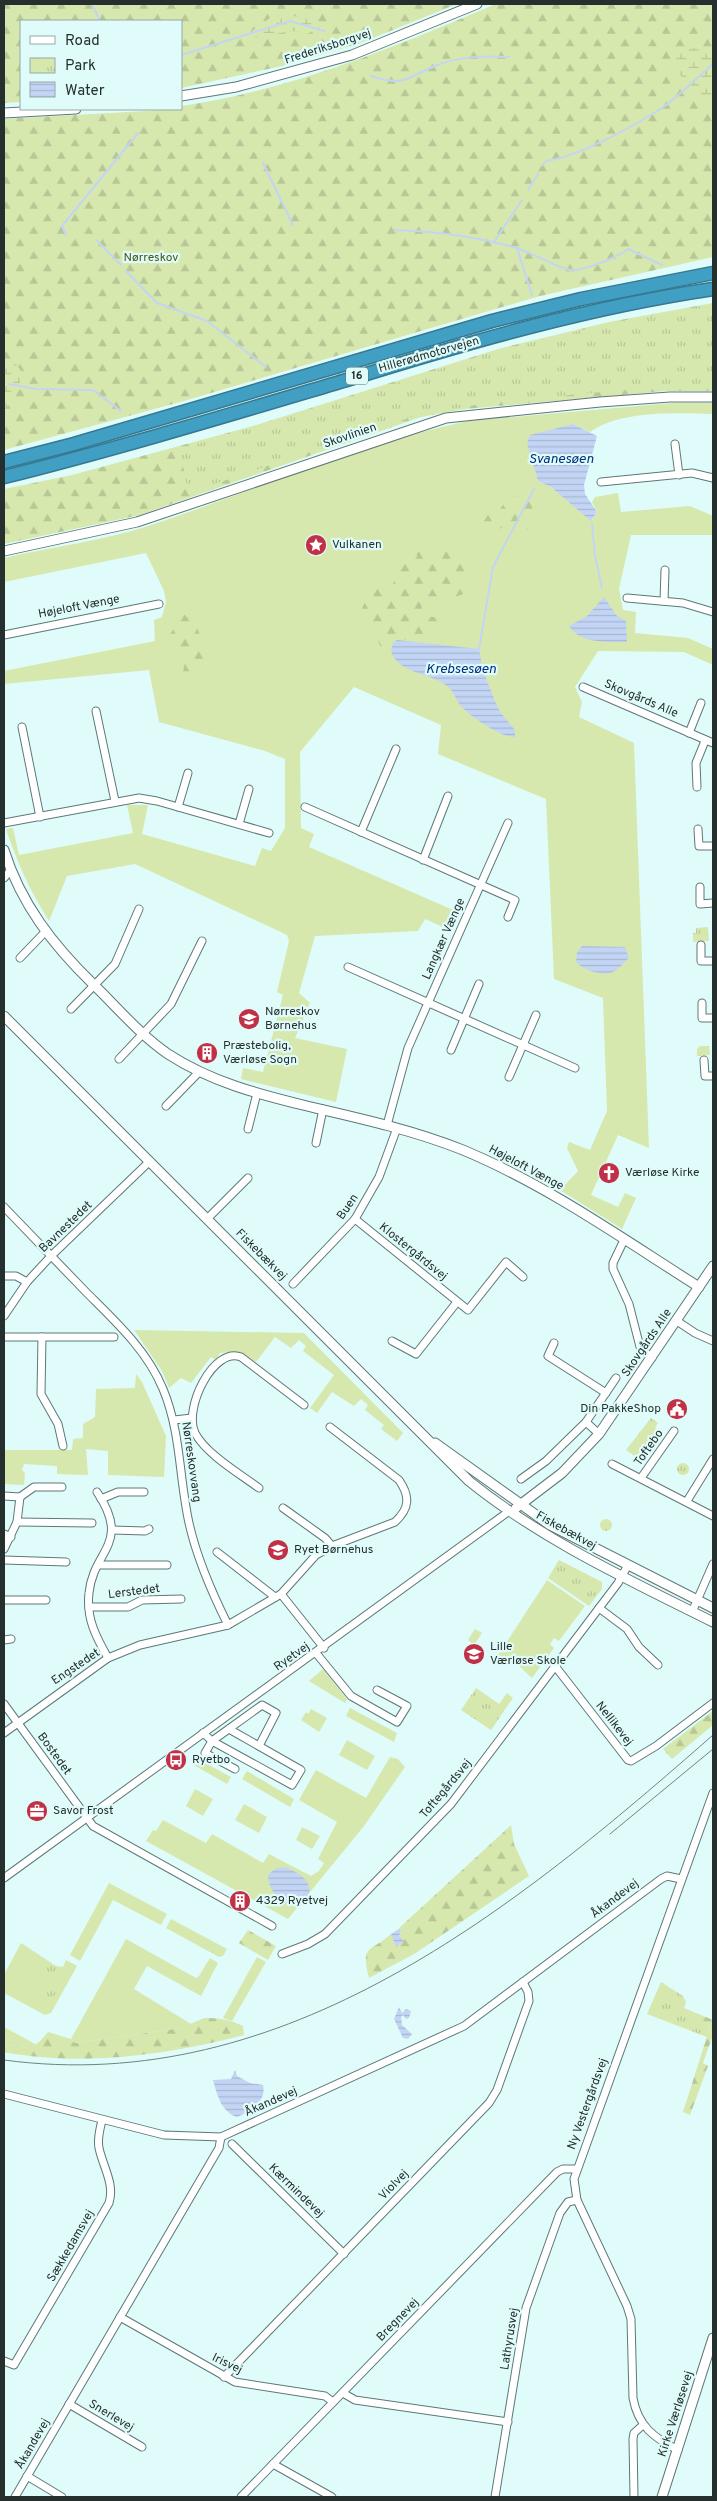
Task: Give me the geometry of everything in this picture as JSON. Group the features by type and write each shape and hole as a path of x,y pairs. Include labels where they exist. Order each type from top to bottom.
{"highway":[{"name":"Hillerødmotorvejen","path":"4,462 84,441 492,321 581,299 713,273"},
{"name":"Hillerødmotorvejen","path":"4,477 80,458 496,336 584,313 713,288"}],"street":[{"name":"Frederiksborgvej","path":"182,96 236,87 352,55 477,4"},
{"path":"4,113 58,110"},
{"name":"Skovlinien","path":"4,551 137,522 446,418 600,402 670,397 713,397"},
{"path":"675,444 679,474"},
{"path":"601,482 692,473 713,478"},
{"path":"664,601 665,570"},
{"path":"626,598 696,605 713,612"},
{"name":"Højeloft Vænge","path":"4,635 159,604"},
{"name":"Skovgårds Alle","path":"583,687 713,743"},
{"name":"Skovgårds Alle","path":"689,733 701,703"},
{"path":"96,711 115,801"},
{"path":"22,727 40,817"},
{"path":"697,787 696,763 705,741"},
{"path":"360,832 396,749"},
{"path":"178,807 188,772"},
{"path":"239,824 249,789"},
{"path":"423,860 448,796"},
{"path":"4,823 139,798 269,833"},
{"path":"305,807 515,900 508,918"},
{"name":"Langkær Vænge","path":"387,1126 408,1048 508,823"},
{"path":"698,829 699,846 713,846"},
{"name":"Højeloft Vænge","path":"4,850 23,897 45,932 94,985 144,1034 167,1053 199,1072 231,1086 397,1128 486,1160 540,1187 700,1287"},
{"path":"4,878 11,870"},
{"path":"700,888 700,904 713,903"},
{"path":"71,1009 114,964 139,909"},
{"path":"20,958 45,932"},
{"path":"119,1058 171,1004 202,941"},
{"path":"701,945 701,961 713,961"},
{"path":"348,967 575,1068"},
{"path":"451,1050 479,984"},
{"path":"702,1003 702,1018 713,1018"},
{"path":"509,1077 536,1014"},
{"name":"Fiskebækvej","path":"4,1016 425,1436 450,1464 508,1512 622,1576 713,1622"},
{"path":"704,1060 705,1076 713,1076"},
{"path":"166,1106 199,1072"},
{"path":"248,1128 257,1093"},
{"path":"316,1143 322,1109"},
{"name":"Buen","path":"293,1284 355,1218 379,1177 397,1128"},
{"name":"Bavnestedet","path":"4,1316 28,1282 51,1256 150,1160"},
{"path":"207,1219 248,1178"},
{"name":"Nørreskovvang","path":"4,1207 126,1333 148,1359 163,1388 174,1420 189,1524 203,1570 228,1625"},
{"name":"Klostergårdsvej","path":"355,1218 457,1302"},
{"path":"624,1240 612,1269 629,1304 640,1347 652,1358"},
{"path":"392,1341 416,1354 457,1302 468,1310 506,1262 523,1276"},
{"name":"Skovgårds Alle","path":"508,1512 520,1506 562,1473 599,1434 713,1266"},
{"path":"4,1276 16,1276 28,1282"},
{"path":"677,1321 695,1333 713,1340"},
{"path":"4,1337 114,1337"},
{"path":"42,1337 41,1394 58,1424 63,1446"},
{"path":"554,1343 548,1356 606,1393"},
{"path":"259,1488 203,1445 194,1431 192,1418 196,1392 220,1360 227,1356 235,1355 242,1357 304,1405"},
{"name":"Skovgårds Alle","path":"521,1479 546,1461 586,1422 616,1378"},
{"path":"174,1420 192,1418"},
{"path":"586,1422 599,1434"},
{"name":"Engstedet","path":"4,1733 108,1658 140,1645 228,1625 278,1596 316,1555 332,1546 395,1522 402,1516 408,1500 406,1490 399,1480 330,1427"},
{"name":"Toftebo","path":"641,1478 674,1430"},
{"name":"Fiskebækvej","path":"425,1436 550,1526 713,1608"},
{"path":"687,1501 713,1459"},
{"name":"Toftebo","path":"612,1464 713,1516"},
{"path":"4,1496 20,1496 34,1487 62,1487"},
{"path":"97,1492 112,1530 145,1531 149,1529"},
{"path":"101,1499 118,1492 144,1492"},
{"path":"4,1549 17,1522 20,1496"},
{"path":"284,1508 325,1538 332,1546"},
{"name":"Ryetvej","path":"4,1878 203,1733 324,1648 508,1512"},
{"path":"17,1522 92,1524"},
{"name":"Lerstedet","path":"108,1658 93,1631 89,1607 92,1579 110,1542 112,1530"},
{"path":"4,1534 11,1537"},
{"path":"217,1552 278,1596 324,1648"},
{"path":"4,1560 66,1562"},
{"path":"692,1612 713,1564"},
{"name":"Lerstedet","path":"99,1565 167,1565"},
{"name":"Toftegårdsvej","path":"282,1954 308,1944 325,1934 441,1815 599,1608 628,1565"},
{"path":"4,1600 46,1600"},
{"name":"Lerstedet","path":"89,1607 128,1607 142,1600 181,1600"},
{"path":"599,1608 626,1629 639,1647 658,1665"},
{"path":"316,1653 351,1696 397,1722 407,1706 377,1690"},
{"name":"Nellikevej","path":"555,1666 626,1758 632,1761 656,1746 713,1702"},
{"name":"Bostedet","path":"4,1704 86,1818"},
{"path":"235,1769 205,1752 212,1741 262,1705 276,1713 259,1746"},
{"path":"203,1733 212,1741 292,1785 301,1770 229,1729"},
{"name":"Ny Vestergårdsvej","path":"678,2450 656,2438 643,2425 635,2411 631,2319 628,2306 577,2200 574,2179 576,2169 713,1793"},
{"path":"86,1818 93,1826 272,1926"},
{"name":"Åkandevej","path":"15,2497 219,2148 222,2137 464,2026 661,1879 666,1876 682,1879"},
{"name":"Violvej","path":"224,2377 489,2104 497,2090 529,2002 528,1992 523,1982"},
{"path":"4,2094 164,2136 222,2137"},
{"name":"Sækkedamsvej","path":"4,2360 14,2365 109,2203 112,2194 111,2186 99,2148 98,2138 102,2120"},
{"name":"Kærmindevej","path":"232,2144 344,2254"},
{"name":"Bregnevej","path":"241,2497 557,2172 568,2168 576,2169"},
{"name":"Lathyrusvej","path":"495,2497 526,2308 560,2213 568,2202 577,2200"},
{"name":"Irisvej","path":"120,2317 235,2382 325,2396 333,2402"},
{"name":"Kirke Værløsevej","path":"662,2497 711,2352 713,2338"},
{"path":"343,2393 355,2400 508,2422"},
{"name":"Snerlevej","path":"69,2404 142,2447"},
{"path":"634,2497 633,2439 634,2433 643,2425"},
{"path":"273,2464 332,2497"},
{"path":"27,2476 62,2497"}],"green space":[{"path":"4,4 457,4 358,44 282,66 182,88 182,20 20,20 20,102 4,103"},
{"name":"Nørreskov","path":"496,4 713,4 713,257 540,296 184,401 4,450 4,119 182,110 182,106 222,99 303,78 419,36"},
{"path":"285,16 305,18 313,21 320,28 307,34 292,31 251,38 247,35 270,18"},
{"path":"691,48 700,49 713,58 713,102 706,100 675,70 676,51"},
{"path":"713,303 713,391 666,391 465,409 421,417 140,515 4,544 4,489 72,475 253,426 498,349 609,322"},
{"path":"713,304 713,386 693,384 492,402 418,415 188,493 180,449 360,395 489,353 614,322"},
{"path":"4,358 12,360 23,373 16,395 4,411"},
{"path":"672,403 713,403 713,414 666,413 633,416 603,425 590,432 573,424 538,481 551,487 592,520 597,512 592,502 595,497 618,493 621,512 690,506 713,516 713,535 631,535 619,589 623,610 636,612 635,633 688,638 713,649 713,665 684,652 598,651 575,687 582,702 579,717 634,743 649,1148 618,1135 591,1195 618,1207 625,1193 636,1198 622,1229 560,1190 578,1171 567,1148 569,1142 590,1150 607,1111 603,998 554,979 546,799 438,754 441,725 354,687 300,752 301,828 314,834 309,847 460,913 452,931 425,919 418,931 315,936 299,993 310,1003 295,1038 347,1049 336,1102 241,1079 243,1068 263,1072 283,995 277,992 289,941 287,935 135,864 67,876 49,921 24,876 6,829 13,828 19,855 133,833 127,805 148,805 142,834 255,866 262,848 271,851 285,828 285,759 265,751 159,722 149,670 4,684 4,671 155,641 154,620 162,617 166,602 164,591 146,553 4,582 4,558 95,540 148,526 347,455 387,442 468,421"},
{"path":"516,496 532,499 533,516 527,530 515,531 507,527 493,530 484,521 492,509 500,509 507,500"},
{"path":"427,547 448,552 468,565 463,594 440,604 427,601 421,603 423,614 426,617 437,617 442,623 438,631 432,632 429,643 397,639 390,647 383,649 374,633 362,620 361,611 363,606 369,596 379,586 384,589 390,589 396,578 397,556 405,554 411,562 417,557 415,549"},
{"path":"184,614 196,625 208,655 194,677 183,673 184,665 179,659 180,654 176,648 167,650 160,640 170,634"},
{"path":"708,927 709,941 693,942 693,933 696,933 696,928"},
{"path":"700,1046 709,1046 710,1055 697,1056 697,1049"},
{"path":"134,1330 304,1333 403,1433 397,1441 381,1429 384,1425 365,1410 368,1405 361,1399 354,1406 332,1392 317,1413 310,1408 334,1375 303,1351 306,1346 299,1340 291,1348 275,1337 256,1362 240,1352 220,1353 216,1360 211,1357 191,1383 181,1378 169,1388 162,1371"},
{"path":"136,1374 142,1382 166,1436 164,1477 108,1475 108,1451 86,1449 88,1475 57,1474 57,1466 24,1464 22,1470 25,1473 24,1485 4,1484 4,1450 72,1450 73,1439 83,1438 83,1424 95,1417 96,1389 135,1388"},
{"path":"651,1418 658,1423 655,1428 660,1432 640,1460 626,1450"},
{"path":"683,1463 689,1469 683,1475 677,1469"},
{"path":"604,1519 608,1519 612,1525 608,1531 604,1531 600,1527 600,1523"},
{"path":"559,1560 602,1582 602,1589 589,1606 548,1578"},
{"path":"547,1580 585,1606 559,1641 554,1638 550,1644 554,1648 532,1678 516,1663 497,1657"},
{"path":"475,1629 482,1633 474,1645 468,1640"},
{"path":"323,1669 347,1699 345,1703 309,1681"},
{"path":"476,1688 499,1704 507,1693 513,1698 491,1730 461,1710"},
{"path":"350,1708 397,1733 394,1742 346,1716"},
{"path":"311,1709 327,1718 319,1732 301,1720 306,1712 308,1714"},
{"path":"713,1711 713,1725 672,1759 663,1749"},
{"path":"347,1740 375,1756 367,1770 339,1755"},
{"path":"390,1757 398,1759 405,1767 364,1826 288,1919 146,1841 163,1820 206,1843 212,1834 263,1863 269,1854 311,1876 319,1871 324,1863 318,1859 337,1822 299,1800 316,1770 366,1798"},
{"path":"196,1758 231,1777 227,1784 192,1764"},
{"path":"247,1771 294,1799 290,1807 242,1779"},
{"path":"195,1789 213,1799 203,1816 186,1806"},
{"path":"244,1804 267,1817 259,1833 235,1820"},
{"path":"511,1825 514,1844 529,1876 414,1954 369,1978 366,1960 368,1951 391,1934 394,1939 399,1937 402,1930 397,1930"},
{"path":"302,1827 320,1836 312,1849 296,1840"},
{"path":"109,1883 167,1914 161,1925 113,1900 80,1961 70,1955"},
{"path":"135,1899 149,1907 145,1916 130,1908"},
{"path":"171,1919 227,1949 223,1956 219,1957 166,1928"},
{"path":"248,1930 276,1946 268,1960 239,1943"},
{"path":"126,1939 196,1978 210,1958 218,1963 201,1996 147,1966 134,1989 191,2024 181,2028 75,2043 71,2039"},
{"path":"21,1943 56,1966 63,1967 66,1960 77,1966 51,2013 45,2015 4,1993 4,1975"},
{"path":"257,1957 266,1962 232,2021 223,2018"},
{"path":"49,1964 67,1972 48,2007 34,1999 47,1975 44,1973"},
{"path":"661,1982 683,1996 686,2002 682,2015 710,2026 707,2037 647,2014"},
{"path":"684,2008 713,2020 713,2035 703,2063 708,2066 690,2115 683,2112 710,2027 681,2015"},
{"path":"204,2018 224,2019 243,2026 244,2035 185,2048 125,2057 64,2058 4,2052 4,2044 24,2047 33,2046 48,2032 71,2039 75,2043 181,2028"},
{"path":"4,2027 37,2045 32,2048 4,2044"}],"water":[{"name":"Svanesøen","path":"573,424 597,436 584,485 585,494 597,512 591,521 551,487 538,481 527,443 530,435"},
{"path":"604,597 617,616 626,621 627,642 603,642 587,639 574,632 569,626 587,616"},
{"name":"Krebsesøen","path":"397,640 479,649 483,670 494,699 500,712 515,730 515,737 495,731 472,716 460,705 449,688 440,682 399,664 391,650 393,643"},
{"path":"582,946 625,947 629,958 610,973 594,972 576,962 577,952"},
{"path":"283,1867 302,1876 309,1886 308,1898 303,1905 284,1902 271,1889 268,1875 275,1869"},
{"path":"397,1930 402,1930 399,1936 404,1941 396,1947 391,1934"},
{"path":"399,2007 402,2013 406,2009 411,2011 409,2018 406,2019 403,2015 401,2017 402,2025 412,2034 408,2039 403,2038 394,2019"},
{"path":"235,2070 237,2076 250,2083 263,2085 264,2091 256,2105 237,2117 223,2107 213,2080 231,2079"}],"waterway":[{"path":"92,4 100,20"},
{"path":"182,55 290,21 324,31"},
{"path":"371,76 400,81 429,68 457,59 509,57"},
{"path":"542,166 546,161 572,154 601,142 654,113 677,96 713,64"},
{"path":"66,235 62,226 138,133"},
{"path":"263,163 293,225"},
{"path":"528,190 538,174"},
{"path":"494,242 522,200"},
{"path":"395,230 441,233 487,241 517,248 571,270 601,263 628,249 662,265"},
{"path":"96,240 121,265"},
{"path":"517,248 532,295"},
{"path":"126,271 157,303 207,321 266,367"},
{"path":"9,384 36,389 93,390 121,411"},
{"path":"479,649 493,567 534,489"},
{"path":"592,524 595,556 602,588"}],"tram line":[{"path":"4,2060 107,2064 206,2050 300,2019 390,1977 476,1924 559,1864 713,1735"},
{"path":"610,1834 713,1749"}],"place":[{"name":"Vulkanen","path":"316,545"},
{"name":"Nørreskov Børnehus","path":"249,1019"},
{"name":"Præstebolig, Værløse Sogn","path":"207,1053"},
{"name":"Værløse Kirke","path":"609,1173"},
{"name":"Din PakkeShop","path":"677,1409"},
{"name":"Ryet Børnehus","path":"278,1550"},
{"name":"Lille Værløse Skole","path":"474,1654"},
{"name":"Ryetbo","path":"176,1760"},
{"name":"Savor Frost","path":"37,1811"},
{"name":"4329 Ryetvej","path":"240,1901"}]}
